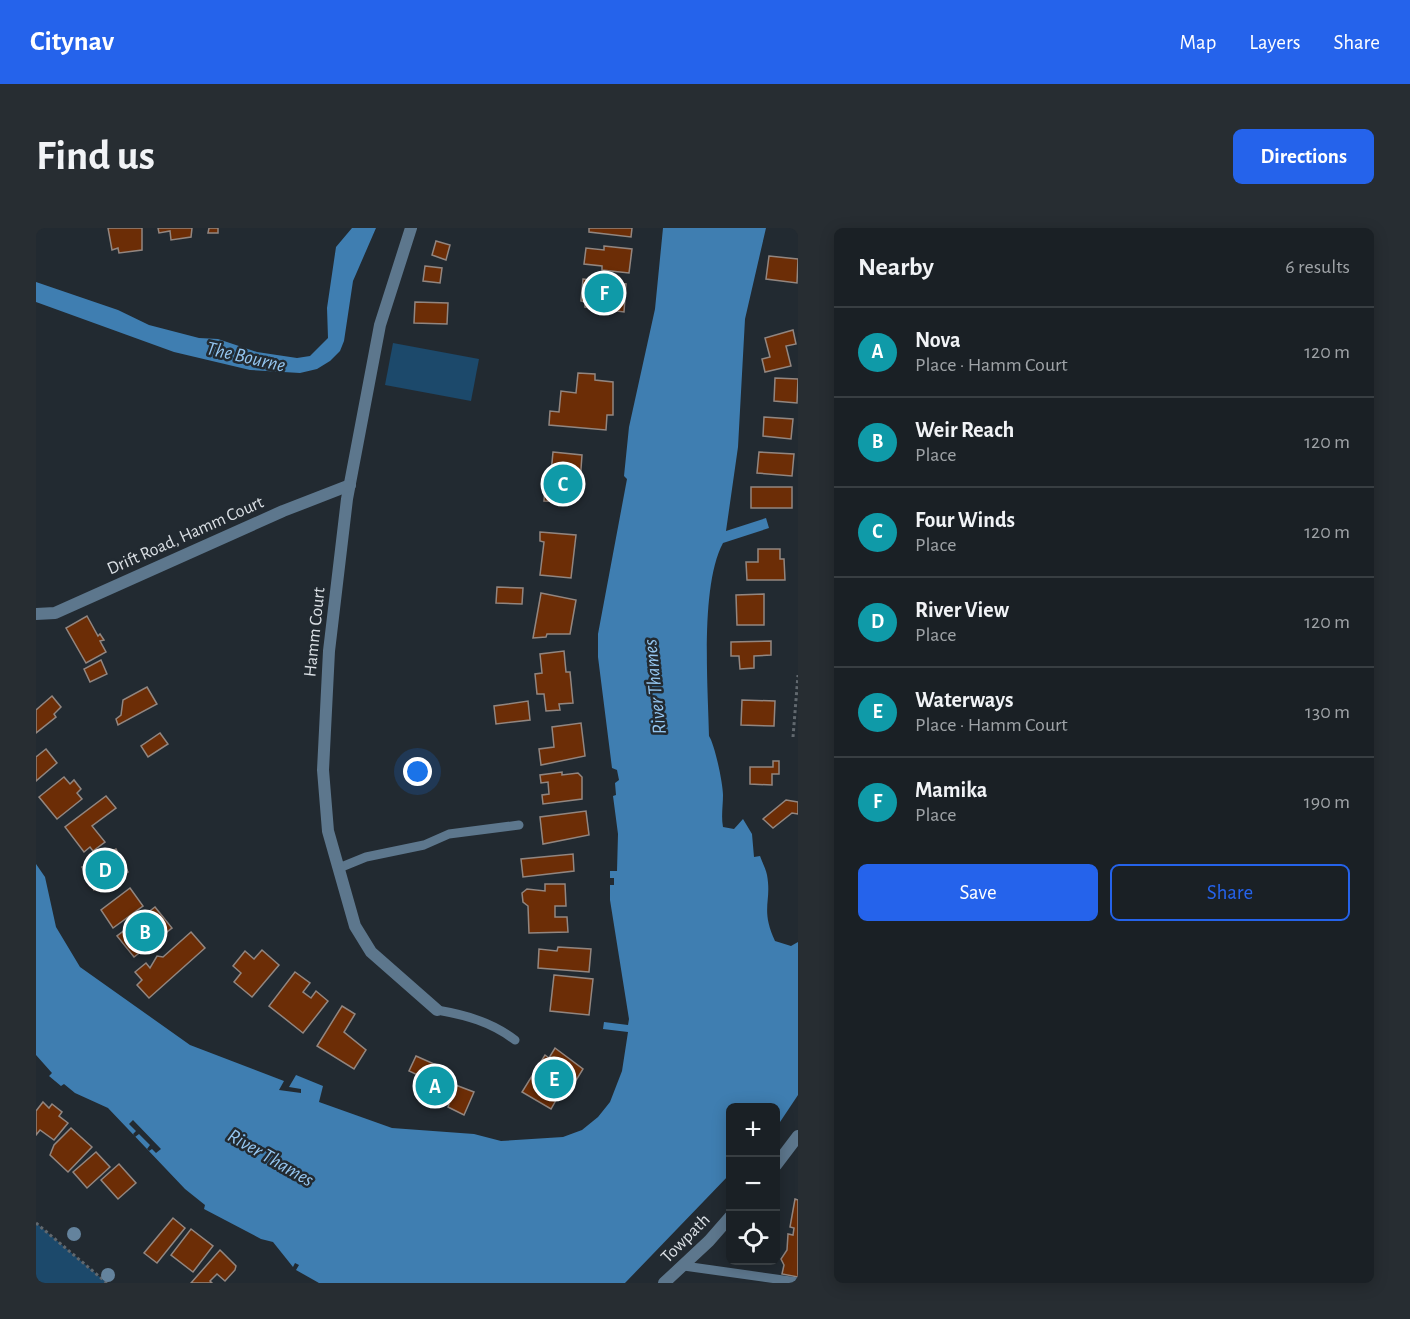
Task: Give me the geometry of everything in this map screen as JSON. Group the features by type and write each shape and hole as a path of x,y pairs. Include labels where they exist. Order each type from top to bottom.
{"street":[{"name":"Hamm Court","path":"411,228 382,316 350,485 329,651 323,770 324,810 355,926 370,952 437,1010"},
{"name":"Drift Road, Hamm Court","path":"36,614 55,613 283,511 350,485"},
{"path":"780,1160 798,1136"},
{"name":"Towpath","path":"664,1283 684,1266 726,1221"}],"lane":[{"path":"339,868 366,857 424,845 449,834 519,825"},
{"path":"437,1010 482,1021 501,1029 514,1040"},
{"path":"684,1266 798,1282"}],"path":[{"path":"794,737 798,675"},
{"path":"36,1223 108,1283"}],"shaded area":[{"path":"393,343 479,359 471,401 385,385"},
{"path":"36,1223 107,1283 36,1283"}],"water":[{"name":"The Bourne","path":"352,228 376,228 353,281 344,341 340,351 330,361 317,369 300,373 250,370 174,352 36,302 36,282 118,310 149,325 199,338 218,339 257,352 297,358 310,356 328,338 327,308 336,247"},
{"name":"River Thames","path":"663,228 766,228 745,319 738,447 726,531 766,518 769,528 723,543 716,562 708,610 709,736 722,782 723,827 734,829 743,819 752,834 754,857 760,856 766,873 768,921 775,941 791,946 798,942 798,1095 780,1122 780,1103 726,1103 726,1178 625,1283 319,1283 296,1270 299,1265 295,1263 293,1267 273,1242 261,1239 204,1209 205,1205 185,1189 108,1108 75,1093 64,1084 61,1086 49,1076 52,1073 36,1055 36,864 45,877 56,927 80,967 190,1045 284,1081 279,1090 301,1093 301,1089 289,1087 296,1075 323,1086 319,1102 392,1128 474,1134 501,1141 563,1137 582,1130 598,1117 610,1102 622,1071 628,1032 603,1029 604,1022 628,1025 629,1019 610,900 610,885 614,885 614,878 610,878 610,871 617,871 618,834 613,796 616,795 615,783 619,780 617,770 612,768 598,657 598,634 627,479 624,476 629,427 655,309"}],"pier":[{"path":"133,1120 161,1149 156,1153 152,1149 149,1151 147,1149 150,1145 139,1134 135,1137 133,1134 136,1131 129,1124"}],"building":[{"path":"108,228 142,228 142,250 119,253 118,248 112,250"},
{"path":"158,228 192,228 191,237 171,240 170,231 159,233"},
{"path":"209,228 218,228 218,233 208,233"},
{"path":"589,228 632,228 631,237 589,232"},
{"path":"436,241 450,245 446,260 432,255"},
{"path":"604,246 632,249 629,273 602,270 602,266 584,264 586,248 604,250"},
{"path":"769,256 798,259 797,283 766,279"},
{"path":"425,266 442,268 440,283 423,281"},
{"path":"583,279 626,284 624,312 585,307 585,302 581,301"},
{"path":"415,302 448,303 447,324 414,323"},
{"path":"793,330 796,344 786,346 791,366 765,372 762,359 770,357 765,338"},
{"path":"578,373 595,374 595,380 613,382 613,415 607,415 606,430 549,425 550,411 559,412 561,391 576,393"},
{"path":"775,378 798,379 797,403 774,401"},
{"path":"764,417 793,419 791,439 763,436"},
{"path":"553,452 582,455 579,497 565,496 565,502 544,501 546,472 551,473"},
{"path":"759,452 794,454 792,476 757,473"},
{"path":"751,487 792,487 792,508 751,508"},
{"path":"540,532 576,535 571,578 540,575 544,542 540,541"},
{"path":"758,549 780,549 780,559 784,559 785,580 747,580 746,562 758,562"},
{"path":"497,587 523,588 522,604 496,603"},
{"path":"541,593 576,600 570,634 547,634 546,637 533,638"},
{"path":"764,594 764,625 737,625 736,595"},
{"path":"87,616 98,636 100,634 104,640 100,641 106,652 86,663 66,628"},
{"path":"771,641 771,655 754,656 754,668 740,669 739,656 731,656 731,642"},
{"path":"564,651 566,672 570,672 573,703 559,704 560,710 546,711 544,694 537,694 535,674 542,673 540,654"},
{"path":"101,660 107,674 90,682 84,669"},
{"path":"147,687 157,704 118,725 116,719 121,715 123,700"},
{"path":"52,696 61,707 54,714 56,717 36,733 36,710"},
{"path":"742,700 775,701 774,726 741,725"},
{"path":"528,701 530,720 496,724 494,706"},
{"path":"581,723 585,756 541,765 539,749 554,747 552,727"},
{"path":"160,733 168,744 148,757 141,746"},
{"path":"46,749 57,763 36,781 36,757"},
{"path":"773,761 779,761 779,774 772,774 772,785 750,784 750,767 773,767"},
{"path":"562,772 562,775 578,773 582,777 582,799 543,804 542,795 549,794 548,782 541,783 540,775"},
{"path":"64,777 70,784 74,780 81,789 77,793 82,799 57,819 39,797"},
{"path":"106,796 116,808 92,826 105,842 93,851 90,847 84,852 65,827"},
{"path":"786,800 798,802 798,814 792,813 773,828 763,819"},
{"path":"586,811 589,835 543,844 540,817"},
{"path":"116,849 128,872 94,890 82,867"},
{"path":"573,854 574,871 523,877 521,859"},
{"path":"545,884 565,884 566,906 555,906 555,917 567,917 568,932 529,933 528,906 523,902 522,893 527,889 545,891"},
{"path":"130,888 143,906 113,928 101,910"},
{"path":"155,907 172,928 134,957 117,936"},
{"path":"191,932 205,948 149,998 137,985 142,980 135,972 146,963 150,968 157,956 163,957"},
{"path":"558,947 591,949 589,972 538,968 539,949 557,951"},
{"path":"262,950 279,965 252,997 234,982 241,973 233,966 245,951 254,959"},
{"path":"295,972 310,983 303,992 311,998 316,991 328,1001 303,1033 269,1006"},
{"path":"554,975 593,979 589,1015 550,1011"},
{"path":"342,1006 355,1014 344,1032 366,1050 354,1069 317,1046"},
{"path":"555,1048 583,1069 569,1092 563,1088 551,1109 522,1092 545,1055 549,1058"},
{"path":"416,1056 450,1071 445,1081 474,1092 464,1115 448,1107 449,1104 414,1089 420,1076 409,1071"},
{"path":"43,1102 49,1108 52,1104 62,1112 59,1116 68,1123 54,1140 40,1130 36,1135 36,1111"},
{"path":"71,1128 92,1147 68,1172 50,1155 54,1145"},
{"path":"96,1152 110,1167 87,1188 73,1172"},
{"path":"119,1164 136,1183 118,1199 101,1180"},
{"path":"795,1199 798,1200 798,1277 782,1274 784,1265 781,1259 787,1250 788,1234 793,1235 794,1228 790,1227"},
{"path":"173,1218 185,1228 157,1263 144,1253"},
{"path":"191,1229 213,1246 193,1272 171,1255"},
{"path":"220,1250 236,1266 235,1270 225,1281 217,1274 210,1281 212,1283 191,1283"}],"place":[{"name":"Mamika","path":"604,293"},
{"name":"Four Winds","path":"563,484"},
{"name":"River View","path":"105,870"},
{"name":"Weir Reach","path":"145,932"},
{"name":"Waterways","path":"554,1079"},
{"name":"Nova","path":"435,1086"}]}
